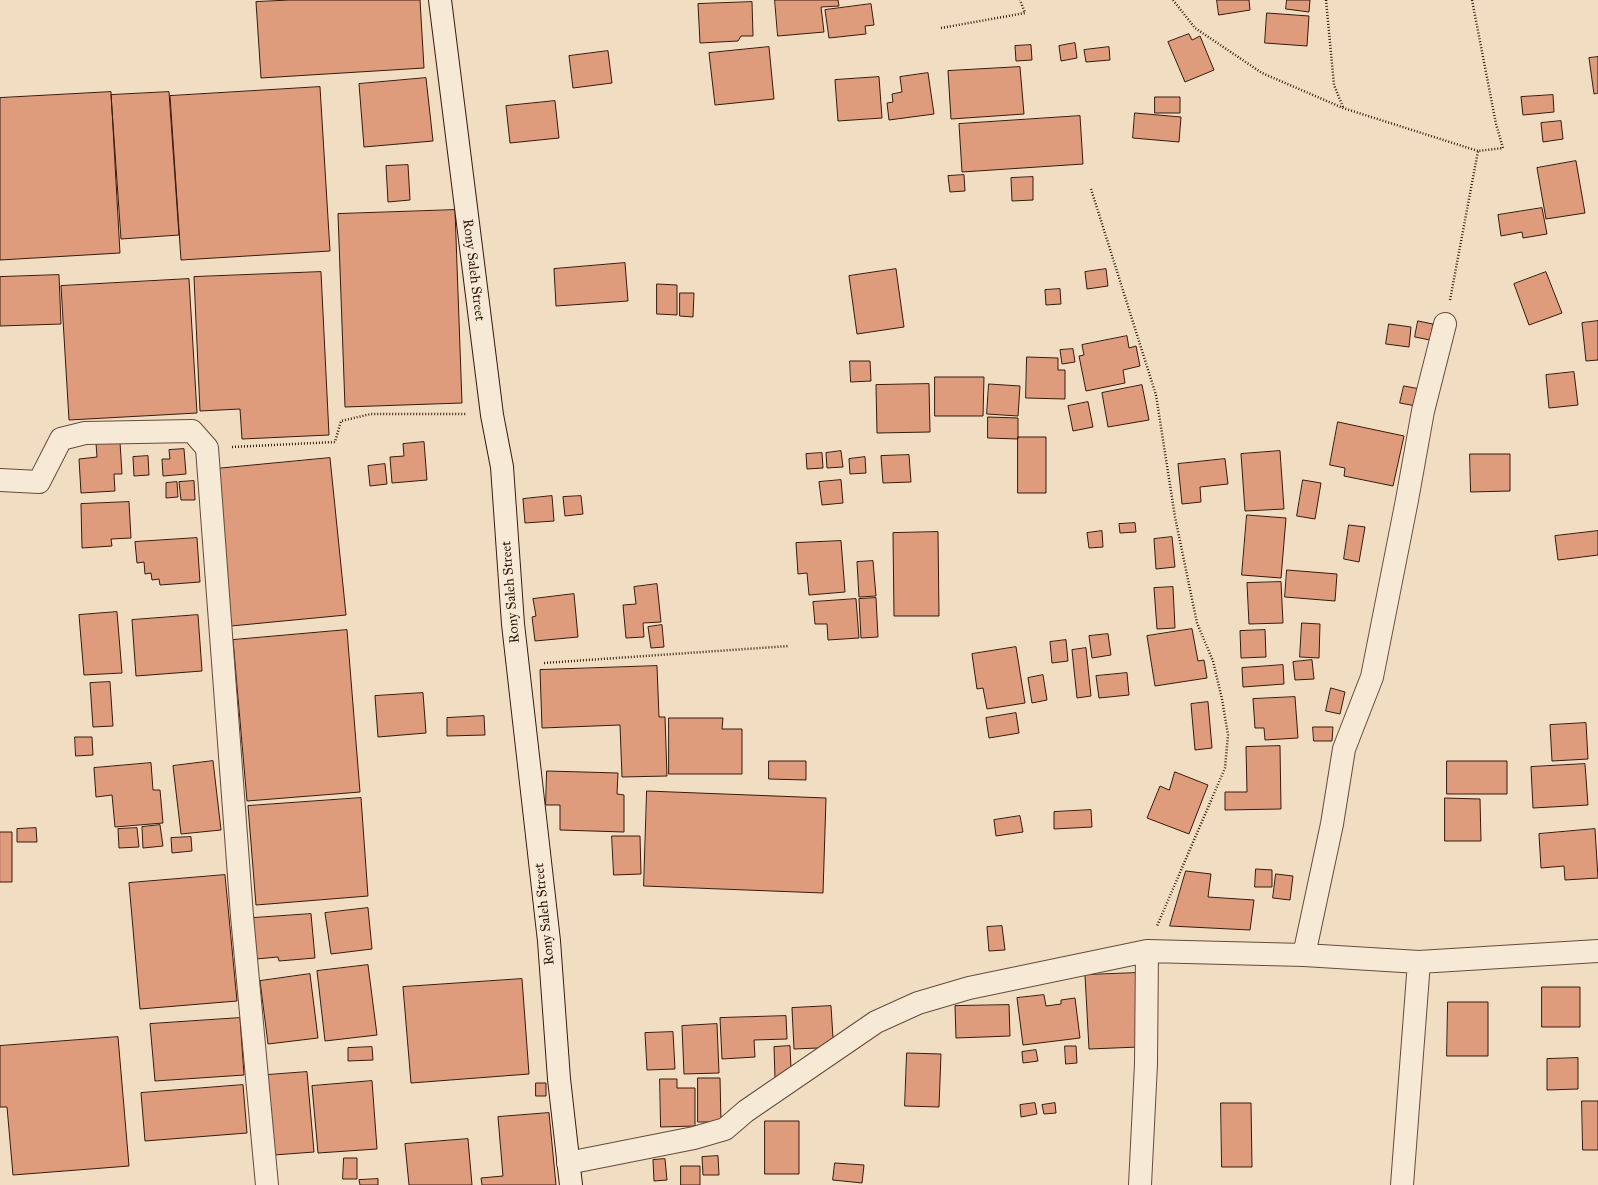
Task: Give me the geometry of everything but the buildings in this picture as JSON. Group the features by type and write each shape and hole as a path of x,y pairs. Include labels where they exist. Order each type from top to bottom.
{"street":[{"name":"Rony Saleh Street","path":"440,0 492,414 502,467 513,624 549,941 559,1079 570,1185"},
{"path":"1304,955 1332,824 1344,749 1372,676 1408,500 1423,411 1445,324"},
{"path":"0,480 40,482 61,439 86,433 192,431 207,448 242,916 267,1185"},
{"path":"1140,1185 1146,1064 1147,950"},
{"path":"568,1163 694,1138 725,1129 746,1111 876,1022 918,1003 969,988 1147,950 1304,955 1419,962 1598,951"},
{"path":"1402,1185 1419,962"}],"path":[{"path":"941,28 1025,13 1020,0"},
{"path":"1173,0 1195,28 1262,73 1343,108 1478,151 1502,148 1472,0"},
{"path":"1326,0 1334,85 1343,108"},
{"path":"1445,324 1478,151"},
{"path":"1091,188 1156,395 1174,517 1195,615 1213,661 1222,699 1228,735 1225,768 1147,950"},
{"path":"207,448 335,442 341,421 371,414 492,414"},
{"path":"518,665 789,646"}]}
